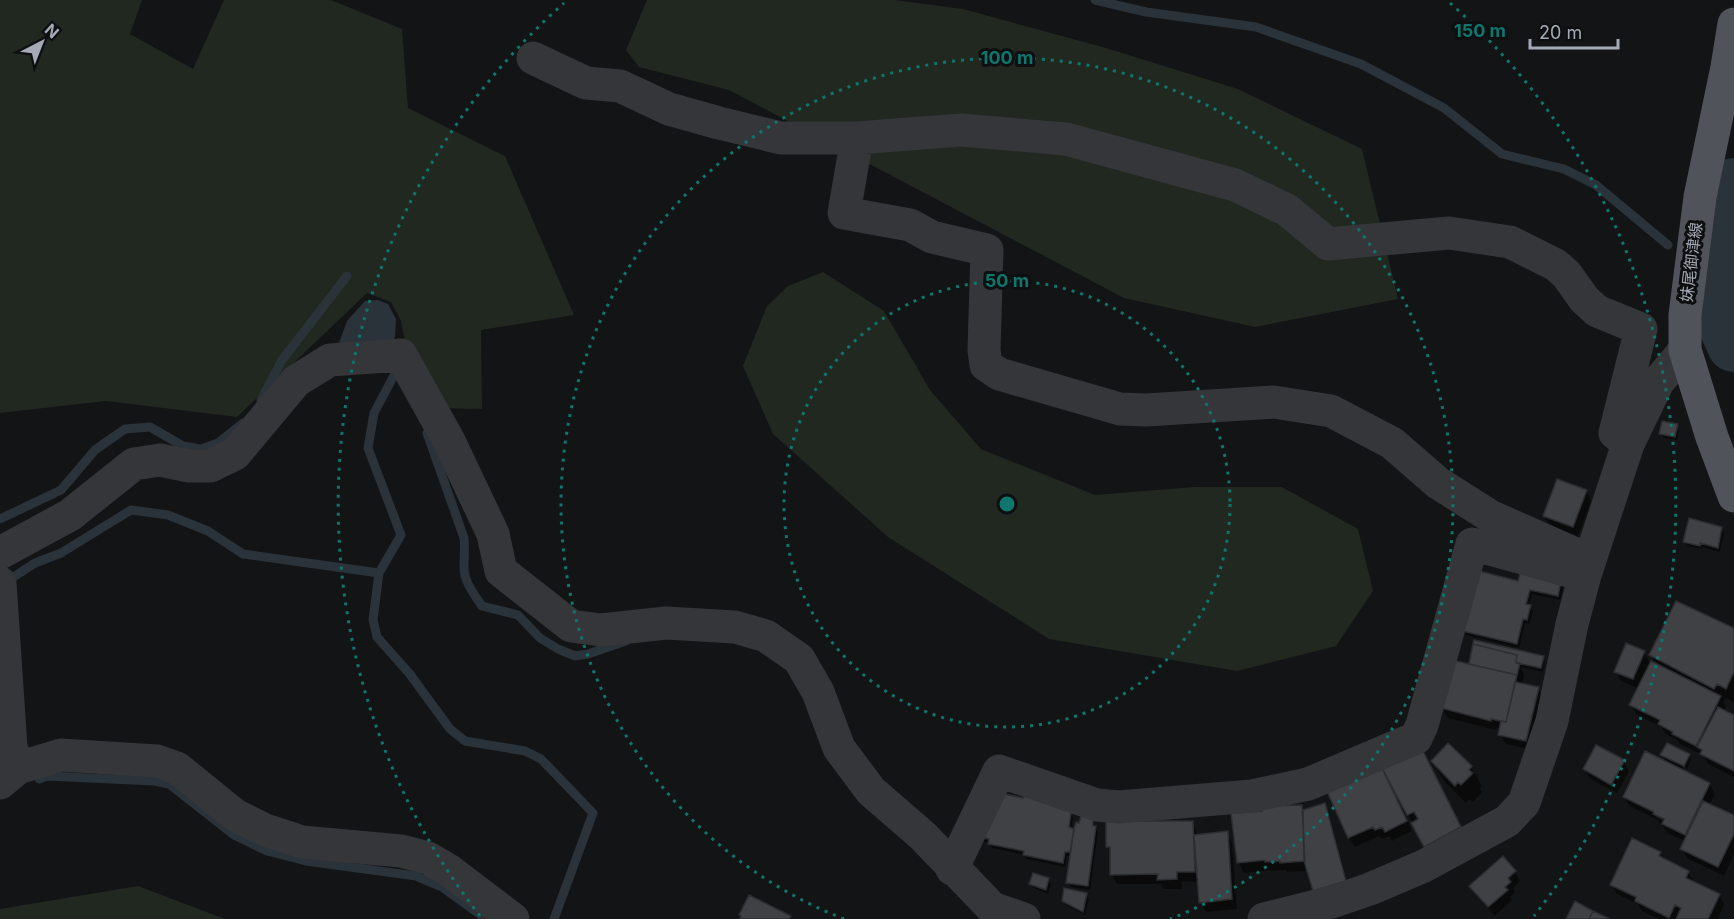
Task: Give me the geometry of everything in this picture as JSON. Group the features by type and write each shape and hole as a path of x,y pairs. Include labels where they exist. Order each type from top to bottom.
{"main road":[{"name":"妹尾御津線","path":"1734,24 1731,68 1700,196 1685,315 1685,350 1712,437 1734,496"}],"street":[{"path":"532,58 586,83 620,86 669,109 781,138 857,138 961,129 1066,139 1235,185 1287,210 1328,243 1449,233 1510,242 1556,265 1597,311 1641,328 1615,433 1628,444"},
{"path":"857,138 844,213 910,225 932,237 987,250 984,350 986,366 999,374 1120,409 1146,410 1274,402 1331,411 1392,443 1438,483 1490,516 1587,567"},
{"path":"1264,919 1332,902 1424,866 1507,821 1524,803 1552,721 1572,624 1587,567 1628,444 1658,382 1685,350"},
{"path":"0,553 70,515 134,464 160,460 189,466 210,466 235,454 296,381 330,360 401,355 449,441 492,534 501,571 571,626 601,630 666,623 735,627 766,636 800,659 819,692 839,748 871,791 923,836 989,913 1024,919"},
{"path":"952,869 999,771 1097,805 1119,807 1252,796 1308,784 1416,738 1422,725 1472,544 1587,567"},
{"path":"0,583 11,747 9,775 61,755 157,761 177,768 235,815 265,831 302,842 401,851 428,858 450,871 513,919"}],"shaded area":[{"path":"0,0 142,0 130,34 193,69 224,0 331,0 402,29 408,108 505,156 574,315 481,330 482,409 441,408 408,356 401,321 391,302 367,293 237,417 106,401 0,413"},
{"path":"647,0 895,0 963,9 1106,48 1238,89 1362,149 1398,299 1255,327 1124,298 729,90 639,67 626,50"},
{"path":"823,272 884,311 930,390 981,449 1095,495 1195,487 1282,487 1358,529 1373,591 1336,646 1237,671 1049,639 888,537 773,434 743,366 767,306 788,286"},
{"path":"378,300 388,304 396,319 395,337 387,350 338,346 347,321 365,301"},
{"path":"138,886 225,919 0,919 0,909"}],"building":[{"path":"1662,421 1678,424 1675,437 1659,434"},
{"path":"1557,479 1587,490 1573,527 1543,516"},
{"path":"1689,518 1722,527 1718,548 1700,543 1700,546 1683,542"},
{"path":"1522,567 1562,577 1558,596 1530,590 1526,604 1531,605 1527,620 1523,619 1517,644 1462,631 1475,570 1518,581"},
{"path":"1676,601 1734,628 1734,672 1726,689 1717,684 1714,689 1649,655"},
{"path":"1474,640 1544,656 1541,668 1516,663 1517,655 1473,644"},
{"path":"1626,643 1645,651 1633,679 1614,672"},
{"path":"1473,644 1517,655 1516,663 1520,663 1517,675 1469,664"},
{"path":"1452,660 1517,675 1506,722 1491,719 1491,721 1441,708"},
{"path":"1651,661 1721,696 1696,746 1658,724 1660,720 1629,705"},
{"path":"1515,682 1539,687 1526,741 1498,735 1501,721 1506,722"},
{"path":"1718,707 1734,715 1734,771 1700,754 1702,750 1697,747"},
{"path":"1448,743 1472,766 1469,770 1473,773 1461,785 1458,782 1455,786 1431,761"},
{"path":"1667,743 1690,754 1684,766 1660,755"},
{"path":"1596,745 1625,760 1611,785 1583,769"},
{"path":"1422,749 1461,827 1424,847 1411,823 1418,819 1414,812 1407,815 1382,768"},
{"path":"1645,751 1710,783 1685,835 1662,824 1664,819 1653,814 1654,812 1623,797"},
{"path":"1382,768 1407,821 1385,832 1382,827 1375,830 1373,827 1348,838 1325,787"},
{"path":"1026,789 1071,812 1069,827 1074,829 1070,852 1065,852 1063,863 1023,855 1024,851 988,844 989,839 975,837 996,792 1023,798"},
{"path":"1703,801 1734,815 1734,834 1718,867 1680,849"},
{"path":"1325,803 1346,881 1313,891 1304,861 1303,810"},
{"path":"1302,805 1305,861 1280,863 1280,861 1265,862 1265,860 1237,863 1231,813 1262,811 1262,806"},
{"path":"1081,816 1093,818 1093,826 1096,826 1088,886 1066,883 1074,829"},
{"path":"1106,821 1193,821 1195,872 1177,872 1177,879 1157,880 1158,874 1110,875 1110,847 1106,847"},
{"path":"1228,831 1232,899 1199,903 1194,835"},
{"path":"1632,838 1661,852 1659,856 1689,871 1686,878 1720,894 1708,919 1676,919 1681,908 1675,905 1669,918 1635,901 1636,897 1610,885"},
{"path":"1503,856 1516,871 1508,878 1511,882 1505,887 1508,890 1488,907 1469,886"},
{"path":"1033,873 1049,878 1046,890 1029,884"},
{"path":"1064,888 1087,893 1083,912 1062,901"},
{"path":"749,895 791,916 789,919 740,919 739,915"},
{"path":"1575,901 1593,911 1589,919 1566,919"},
{"path":"1593,911 1610,919 1589,919"}],"waterway":[{"path":"1095,0 1146,12 1256,27 1361,64 1444,108 1502,154 1564,169 1596,185 1668,245"},
{"path":"1734,185 1716,279 1719,312 1734,345"},
{"path":"1709,273 1716,279"},
{"path":"261,400 282,360 347,276"},
{"path":"379,573 401,535 368,448 374,413 398,364"},
{"path":"0,519 61,490 95,450 125,429 150,427 183,446 201,449 218,443 243,423"},
{"path":"427,433 464,538 466,578 482,606 518,615 540,638 575,656 626,641"},
{"path":"12,578 35,563 61,553 131,510 168,515 208,531 243,554 379,573 373,620 377,637 409,673 450,729 465,741 525,751 541,759 593,813 554,919"},
{"path":"39,779 47,776 154,781 169,784 234,835 267,851 306,861 416,876 442,887 481,915"}]}
